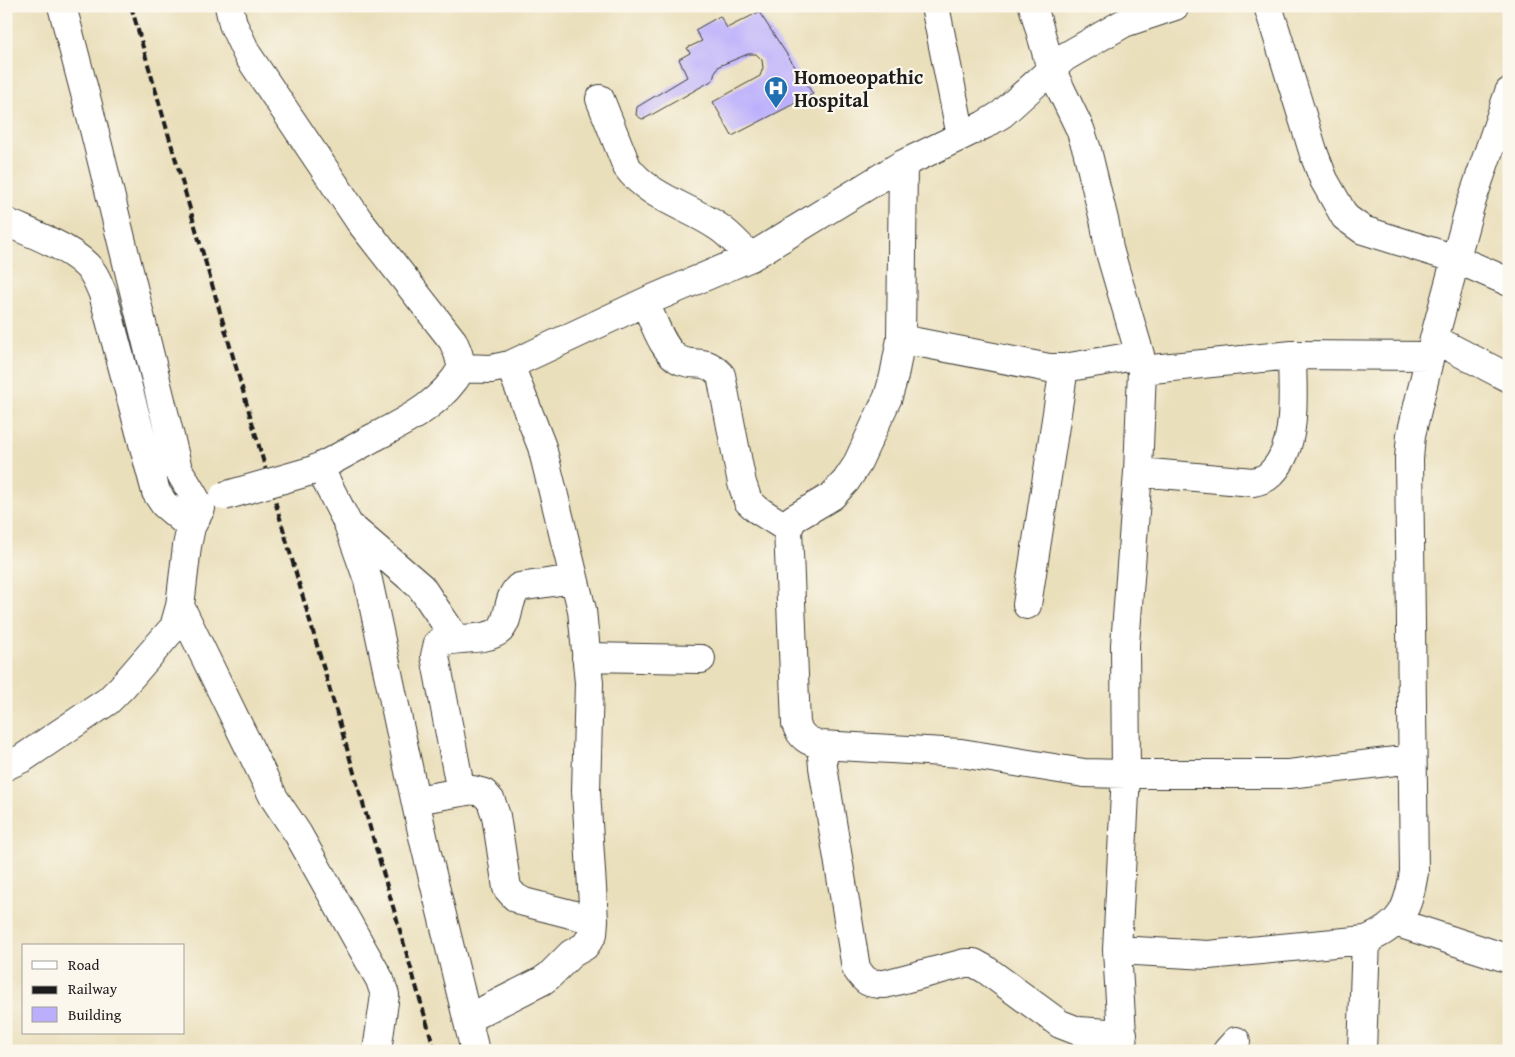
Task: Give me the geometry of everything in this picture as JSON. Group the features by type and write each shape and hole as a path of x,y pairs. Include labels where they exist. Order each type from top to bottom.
{"street":[{"path":"6,766 23,758 108,701 122,688 174,627 180,606 196,517 178,469 62,6"},
{"path":"196,517 224,496 315,469 417,414 436,401 454,382 462,368 453,341 360,222 247,54 233,24 229,6"},
{"path":"935,6 961,136"},
{"path":"821,745 856,968 863,979 872,984 885,984 965,963 974,963 1060,1024 1123,1042 1117,950 1126,774 1125,637 1138,472 1141,362 1109,249 1105,224 1087,150 1080,129 1051,69 1034,6"},
{"path":"462,368 491,369 510,365 644,302 751,257 903,164 984,125 1002,114 1065,58 1124,23 1175,6"},
{"path":"1268,6 1314,154 1324,180 1346,217 1363,230 1456,259 1509,282"},
{"path":"1117,950 1208,955 1366,940 1382,934 1395,922 1408,904 1414,872 1409,460 1411,435 1432,347 1478,178 1509,92"},
{"path":"600,99 627,167 634,176 645,187 719,227 751,257"},
{"path":"903,164 901,339 888,397 856,466 846,481 832,496 793,519 788,529 796,724 800,734 808,741 821,745 960,753 1084,773 1289,774 1412,759"},
{"path":"6,222 62,249 82,261 93,273 103,294 156,492 164,504 196,517"},
{"path":"644,302 670,354 682,361 712,366 721,375 742,483 748,501 758,510 788,529"},
{"path":"901,339 1049,368 1432,347 1509,378"},
{"path":"1138,472 1253,482 1266,478 1276,467 1287,449 1290,433 1292,355"},
{"path":"467,1019 549,976 571,954 584,946 593,934 594,920 586,791 589,683 582,610 542,448 510,365"},
{"path":"1027,605 1064,368"},
{"path":"315,469 348,524 368,580 424,841 475,1051"},
{"path":"348,524 421,586 456,639"},
{"path":"461,792 435,656 438,643 446,640 487,636 499,630 505,620 513,592 519,587 574,578"},
{"path":"180,606 274,798 298,834 380,980 385,995 377,1051"},
{"path":"586,657 701,659"},
{"path":"416,800 473,790 484,793 491,801 496,816 507,888 514,897 524,902 594,920"},
{"path":"1395,922 1509,959"},
{"path":"1362,1051 1366,940"}],"building":[{"path":"759,12 813,94 732,136 713,102 760,76 763,68 762,60 756,54 748,54 719,66 713,80 646,118 642,119 636,115 637,107 687,77 679,59 690,53 687,48 702,41 695,30 720,16 727,28"}],"railway":[{"path":"131,6 435,1051"}],"place":[{"name":"Homoeopathic Hospital","path":"776,109"}]}
